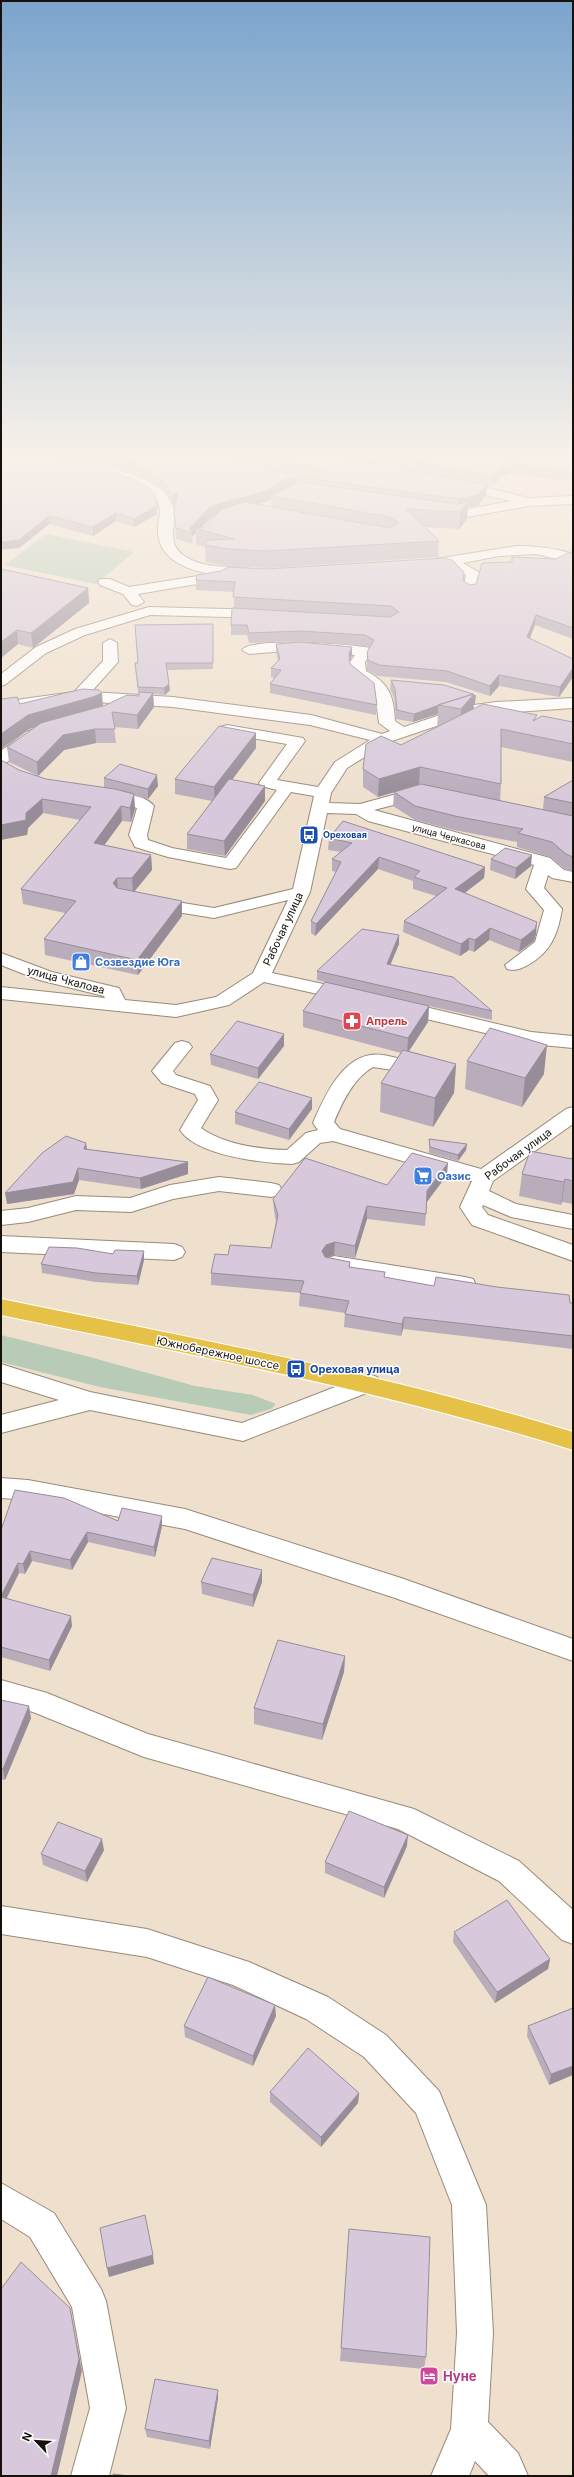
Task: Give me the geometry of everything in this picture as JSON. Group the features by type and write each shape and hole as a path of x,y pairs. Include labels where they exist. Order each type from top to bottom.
{"highway":[{"name":"Южнобережное шоссе","path":"1,1293 458,1392 573,1428"},
{"name":"Южнобережное шоссе","path":"1,1308 369,1383 505,1418 573,1441"}],"street":[{"path":"213,569 242,574"},
{"path":"463,569 473,573 470,590"},
{"path":"128,591 242,574 265,573"},
{"path":"105,582 128,591 138,603 149,611"},
{"path":"1,681 41,650 80,632 149,611 278,614"},
{"path":"79,696 110,662 110,643"},
{"path":"249,650 300,646 365,652 357,662 359,673 385,683 387,723 402,732"},
{"path":"467,695 503,707"},
{"path":"1,707 79,696 126,698 173,702 311,720 383,739"},
{"path":"106,712 124,704 126,698"},
{"name":"Рабочая улица","path":"570,704 503,707 467,711 383,739 340,765 322,801 301,892 261,976 531,1038 573,1042"},
{"name":"улица Черкасова","path":"210,739 219,729 297,741 266,783 287,787 322,801 360,809 374,817 544,862 558,874 573,877"},
{"path":"1,759 23,740 46,730"},
{"path":"88,791 110,793 131,799 146,806 138,835 141,843 168,852 230,864 287,787"},
{"path":"360,809 419,791 441,795"},
{"path":"514,965 535,954 549,935 553,909 535,889 544,862"},
{"path":"133,900 214,913 301,892"},
{"name":"улица Чкалова","path":"1,959 46,976 112,992 118,1005"},
{"path":"1,993 46,999 176,1010 222,1001 261,976"},
{"path":"182,1046 162,1071 169,1079 203,1090 208,1100 190,1130 199,1138 263,1156 292,1157 313,1138 332,1134"},
{"path":"433,1064 419,1068 375,1060 357,1067 331,1103 322,1123 332,1134 480,1185 511,1210 573,1222"},
{"name":"Рабочая улица","path":"480,1185 515,1156 573,1114"},
{"path":"515,1156 544,1161"},
{"path":"1,1218 28,1215 76,1203 131,1205 170,1192 219,1184 271,1190"},
{"path":"480,1185 471,1207 480,1220 573,1253"},
{"path":"1,1244 174,1252"},
{"path":"334,1264 488,1289"},
{"path":"3,1374 90,1401 243,1432 369,1383"},
{"path":"1,1424 90,1401"},
{"path":"1,1488 28,1490 185,1519 401,1589 573,1650"},
{"path":"1,1692 36,1701 144,1745 404,1818 509,1871 573,1930"},
{"path":"1,1920 147,1943 238,1972 317,2008 375,2046 428,2102 469,2205 475,2333 469,2429 450,2476"},
{"path":"1,2200 42,2225 89,2301 108,2408 90,2476"},
{"path":"469,2429 505,2466 509,2476"}],"green space":[{"path":"22,569 114,569 96,584"},
{"path":"1,1335 86,1356 195,1386 253,1395 276,1404 271,1409 251,1415 100,1387 1,1362"}],"building":[{"path":"1,569 88,588 31,633 17,630 1,642"},
{"path":"225,569 461,569 464,572 463,581 470,585 476,584 480,569 573,569 573,628 536,615 527,637 573,659 573,668 560,687 499,675 490,686 447,671 379,665 368,660 367,652 374,640 365,635 300,631 249,633 247,625 231,625 232,608 390,617 399,612 391,606 233,597 235,582 196,580 197,575 221,571"},
{"path":"213,624 213,663 166,663 169,684 164,688 138,687 135,663 138,663 135,625"},
{"path":"300,642 352,647 349,653 350,664 374,683 377,705 270,684 281,670 271,668 280,659 276,644"},
{"path":"391,680 444,685 473,694 414,714 397,710 395,689"},
{"path":"82,689 99,690 102,693 93,697 28,715 1,734 1,699 17,697 20,704"},
{"path":"139,692 153,693 137,715 112,712 115,729 95,729 63,735 37,762 7,747 41,723 106,705 127,695 139,696"},
{"path":"474,694 461,709 438,705"},
{"path":"483,704 537,715 533,721 542,716 573,722 573,744 501,729 501,784 420,767 379,779 363,769 366,744 381,736 401,745"},
{"path":"219,726 256,733 214,787 175,779"},
{"path":"1,760 19,770 46,779 115,789 134,794 130,808 121,806 94,843 151,855 132,878 117,878 113,883 117,888 182,901 137,960 44,939 76,901 21,889 91,807 42,799 26,813 26,820 1,825"},
{"path":"120,764 157,775 148,789 104,778"},
{"path":"229,779 265,786 224,841 187,834"},
{"path":"573,780 573,803 544,797"},
{"path":"421,784 573,816 573,857 566,854 552,842 518,833 523,829 455,816 415,806 394,792"},
{"path":"343,821 485,867 455,889 537,922 535,929 521,940 490,928 475,940 469,938 461,944 404,921 447,888 414,877 420,871 379,857 316,924 311,921 341,862 332,859 352,843 329,838"},
{"path":"505,848 532,855 516,868 491,859"},
{"path":"362,929 399,935 387,964 453,977 492,1011 317,971"},
{"path":"325,982 429,1006 408,1038 303,1011"},
{"path":"237,1021 284,1034 258,1068 210,1054"},
{"path":"490,1028 547,1045 525,1078 467,1061"},
{"path":"403,1050 456,1064 435,1098 381,1083"},
{"path":"259,1082 312,1098 289,1129 235,1112"},
{"path":"66,1136 86,1143 84,1149 188,1162 140,1178 78,1168 73,1182 5,1193 42,1153"},
{"path":"429,1139 467,1144 458,1155 430,1147"},
{"path":"530,1151 572,1159 573,1155 573,1181 565,1179 564,1182 522,1174"},
{"path":"412,1153 448,1163 427,1191 426,1214 367,1206 355,1246 335,1242 326,1245 322,1251 325,1257 350,1262 349,1267 385,1272 384,1277 434,1286 436,1277 497,1287 569,1295 570,1303 573,1303 573,1336 404,1317 402,1324 345,1314 349,1301 300,1293 304,1281 211,1273 215,1254 228,1255 230,1245 271,1248 278,1215 273,1199 305,1158 387,1185"},
{"path":"49,1247 77,1248 113,1254 115,1250 144,1251 137,1276 96,1273 41,1264"},
{"path":"15,1490 64,1498 118,1521 122,1508 162,1516 154,1547 87,1532 70,1560 30,1551 23,1564 18,1563 1,1596 1,1530"},
{"path":"212,1558 262,1570 253,1595 201,1582"},
{"path":"1,1597 71,1616 49,1660 1,1647"},
{"path":"278,1640 345,1656 323,1724 254,1708"},
{"path":"1,1700 29,1706 3,1769 1,1768"},
{"path":"349,1811 408,1835 384,1887 325,1862"},
{"path":"58,1822 102,1839 85,1871 41,1854"},
{"path":"507,1900 550,1959 497,1992 454,1932"},
{"path":"208,1977 275,2005 253,2056 184,2026"},
{"path":"573,2008 573,2066 551,2074 528,2026"},
{"path":"308,2048 359,2093 321,2137 270,2092"},
{"path":"145,2215 153,2255 107,2268 100,2228"},
{"path":"349,2229 430,2237 426,2357 341,2348"},
{"path":"21,2262 70,2308 79,2359 51,2476 1,2476 1,2289"},
{"path":"155,2379 218,2390 209,2441 145,2429"},
{"path":"113,2474 129,2476 113,2476"}],"place":[{"name":"Ореховая","path":"309,835"},
{"name":"Созвездие Юга","path":"81,962"},
{"name":"Апрель","path":"352,1021"},
{"name":"Оазис","path":"423,1176"},
{"name":"Ореховая улица","path":"296,1369"},
{"name":"Нуне","path":"429,2376"}]}
